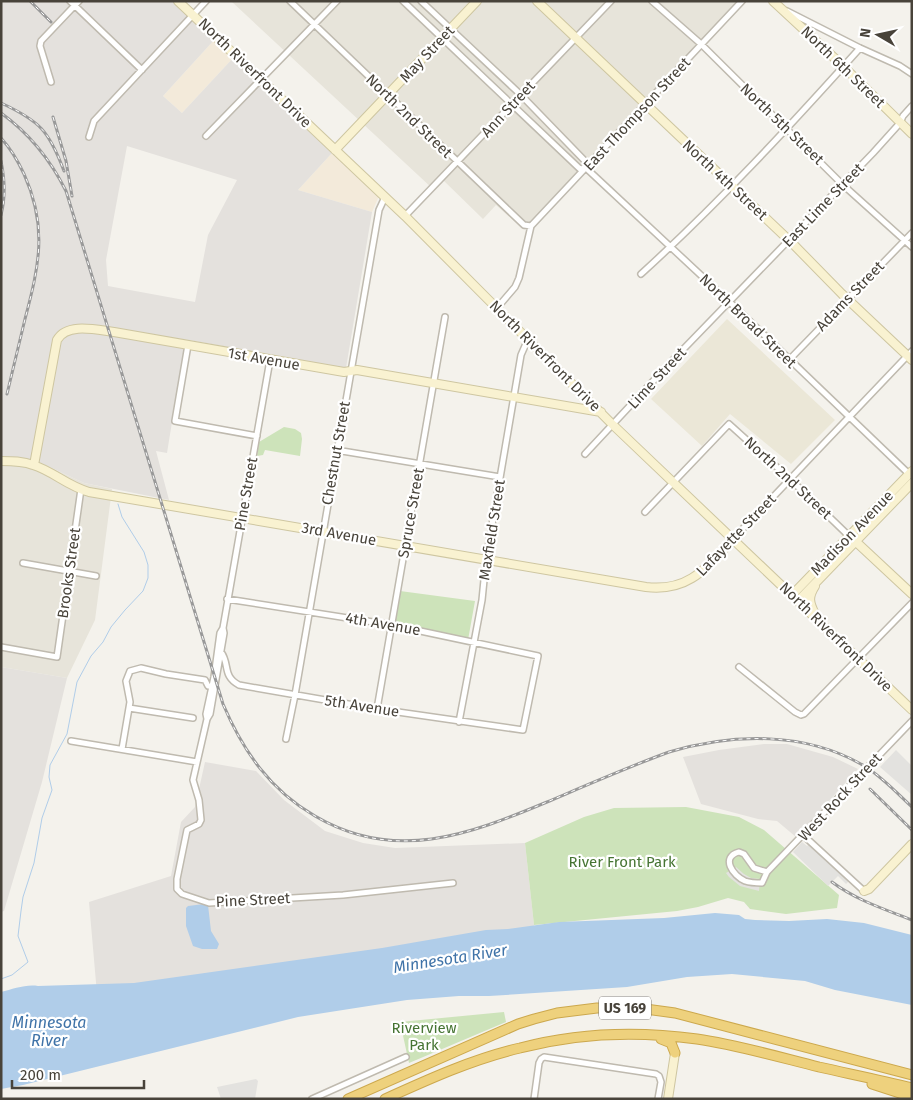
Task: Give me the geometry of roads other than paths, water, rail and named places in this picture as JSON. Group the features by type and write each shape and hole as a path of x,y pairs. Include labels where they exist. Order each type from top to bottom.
{"highway":[{"name":"US 169","path":"348,1099 518,1024 558,1013 597,1008 638,1008 675,1014 912,1075"},
{"name":"US 169","path":"385,1099 446,1072 520,1048 575,1038 625,1035 696,1039 912,1088"},
{"path":"625,1035 669,1040 673,1045 675,1053"},
{"path":"675,1053 682,1042 696,1039"},
{"path":"852,1059 912,1069"},
{"path":"822,1067 912,1097"}],"street":[{"path":"70,1 142,70"},
{"path":"51,82 40,46 41,41 79,1"},
{"name":"North Riverfront Drive","path":"178,1 405,216 613,425 912,710"},
{"path":"89,136 94,121 206,1"},
{"name":"North 2nd Street","path":"290,1 524,225 531,226"},
{"path":"206,136 336,1"},
{"name":"North Broad Street","path":"403,1 580,169 586,168"},
{"name":"North Broad Street","path":"421,1 520,95 585,161 586,168 730,302 848,417 910,473"},
{"name":"May Street","path":"335,150 477,1"},
{"name":"North 4th Street","path":"537,1 910,356"},
{"name":"Ann Street","path":"405,216 610,1"},
{"name":"North 5th Street","path":"652,1 701,44 842,184 912,247"},
{"name":"East Thompson Street","path":"531,226 742,1"},
{"name":"North 6th Street","path":"772,1 843,66 912,134"},
{"path":"780,7 900,66 912,74"},
{"path":"641,274 731,186 860,48"},
{"name":"East Lime Street","path":"730,302 873,153 900,123 902,116 912,106"},
{"name":"Chestnut Street","path":"286,739 379,210 385,198"},
{"path":"497,308 512,293 519,278 531,226"},
{"name":"Adams Street","path":"789,360 912,233"},
{"name":"Lime Street","path":"585,454 730,302"},
{"name":"Spruce Street","path":"378,709 433,383 446,317"},
{"name":"1st Avenue","path":"34,465 57,340 64,332 86,329 344,372 357,370 600,412"},
{"name":"Maxfield Street","path":"459,722 482,600 486,560 522,350 528,340"},
{"path":"188,345 175,421 257,436"},
{"name":"Lafayette Street","path":"683,584 697,576 848,417 910,356"},
{"name":"Pine Street","path":"270,360 227,599 224,633 210,714 193,780 199,800 200,820 198,824 187,830 177,889 182,894 209,903 343,895 453,883"},
{"name":"North 2nd Street","path":"673,482 729,424 790,478 912,594"},
{"path":"336,450 500,477"},
{"name":"3rd Avenue","path":"1,461 24,462 34,465 81,490 323,530 405,546 646,587 663,588 683,584"},
{"name":"Madison Avenue","path":"795,598 819,580 910,473"},
{"path":"644,512 673,482"},
{"name":"Madison Avenue","path":"795,598 852,539 912,483"},
{"name":"Brooks Street","path":"1,647 57,657 81,490"},
{"path":"22,563 96,576"},
{"path":"818,620 809,598 819,580"},
{"name":"4th Avenue","path":"227,599 392,625 538,656 523,730"},
{"path":"739,667 801,715 807,712 912,603"},
{"name":"Pine Street","path":"208,719 206,714 220,632 223,628"},
{"name":"5th Avenue","path":"221,652 224,655 227,674 232,682 239,685 459,722 523,730"},
{"path":"122,749 129,708 127,675 130,671 135,668 141,668 206,682"},
{"path":"129,708 193,718"},
{"name":"West Rock Street","path":"767,872 754,868 744,854 740,852 732,855 730,859 731,869 740,878 746,881 762,883 767,872 912,721"},
{"path":"71,741 197,762"},
{"path":"803,835 864,891 869,889 912,844"},
{"path":"668,1099 675,1053"},
{"path":"312,1099 406,1057"},
{"path":"534,1099 539,1063 542,1058 656,1074 661,1082 658,1099"}],"water":[{"path":"208,905 211,931 219,944 217,949 202,949 193,946 186,926 186,908 188,906"},
{"name":"Minnesota River","path":"715,913 739,915 745,919 755,920 827,919 864,923 912,935 912,1005 835,990 805,981 732,974 687,977 627,987 407,1000 298,1017 1,1089 1,992 15,988 134,983 382,948 486,930 559,922 664,918"}],"waterway":[{"path":"1,979 12,975 28,962 18,936 23,897 34,863 42,818 52,790 49,777 50,765 67,734 77,682 91,656 103,642 111,627 143,591 148,578 148,565 144,552 122,517 118,504"}],"railway":[{"path":"30,1 51,22"},
{"path":"1,103 14,109 42,129 59,157 64,171"},
{"path":"1,113 30,138 53,168 66,191 223,704 239,738 260,768 271,782 299,806 345,830 374,838 403,841 431,839 489,825 669,752 719,741 770,739 795,741 843,755 872,771 912,807"},
{"path":"53,117 66,161 72,196"},
{"path":"1,138 14,155 32,193 39,229 39,247 34,281 7,394"},
{"path":"1,161 4,188 1,215"},
{"path":"870,789 912,830"},
{"path":"832,882 860,899 912,920"}],"park label":[{"name":"River Front Park","path":"622,862"},
{"name":"Riverview Park","path":"424,1036"}]}
